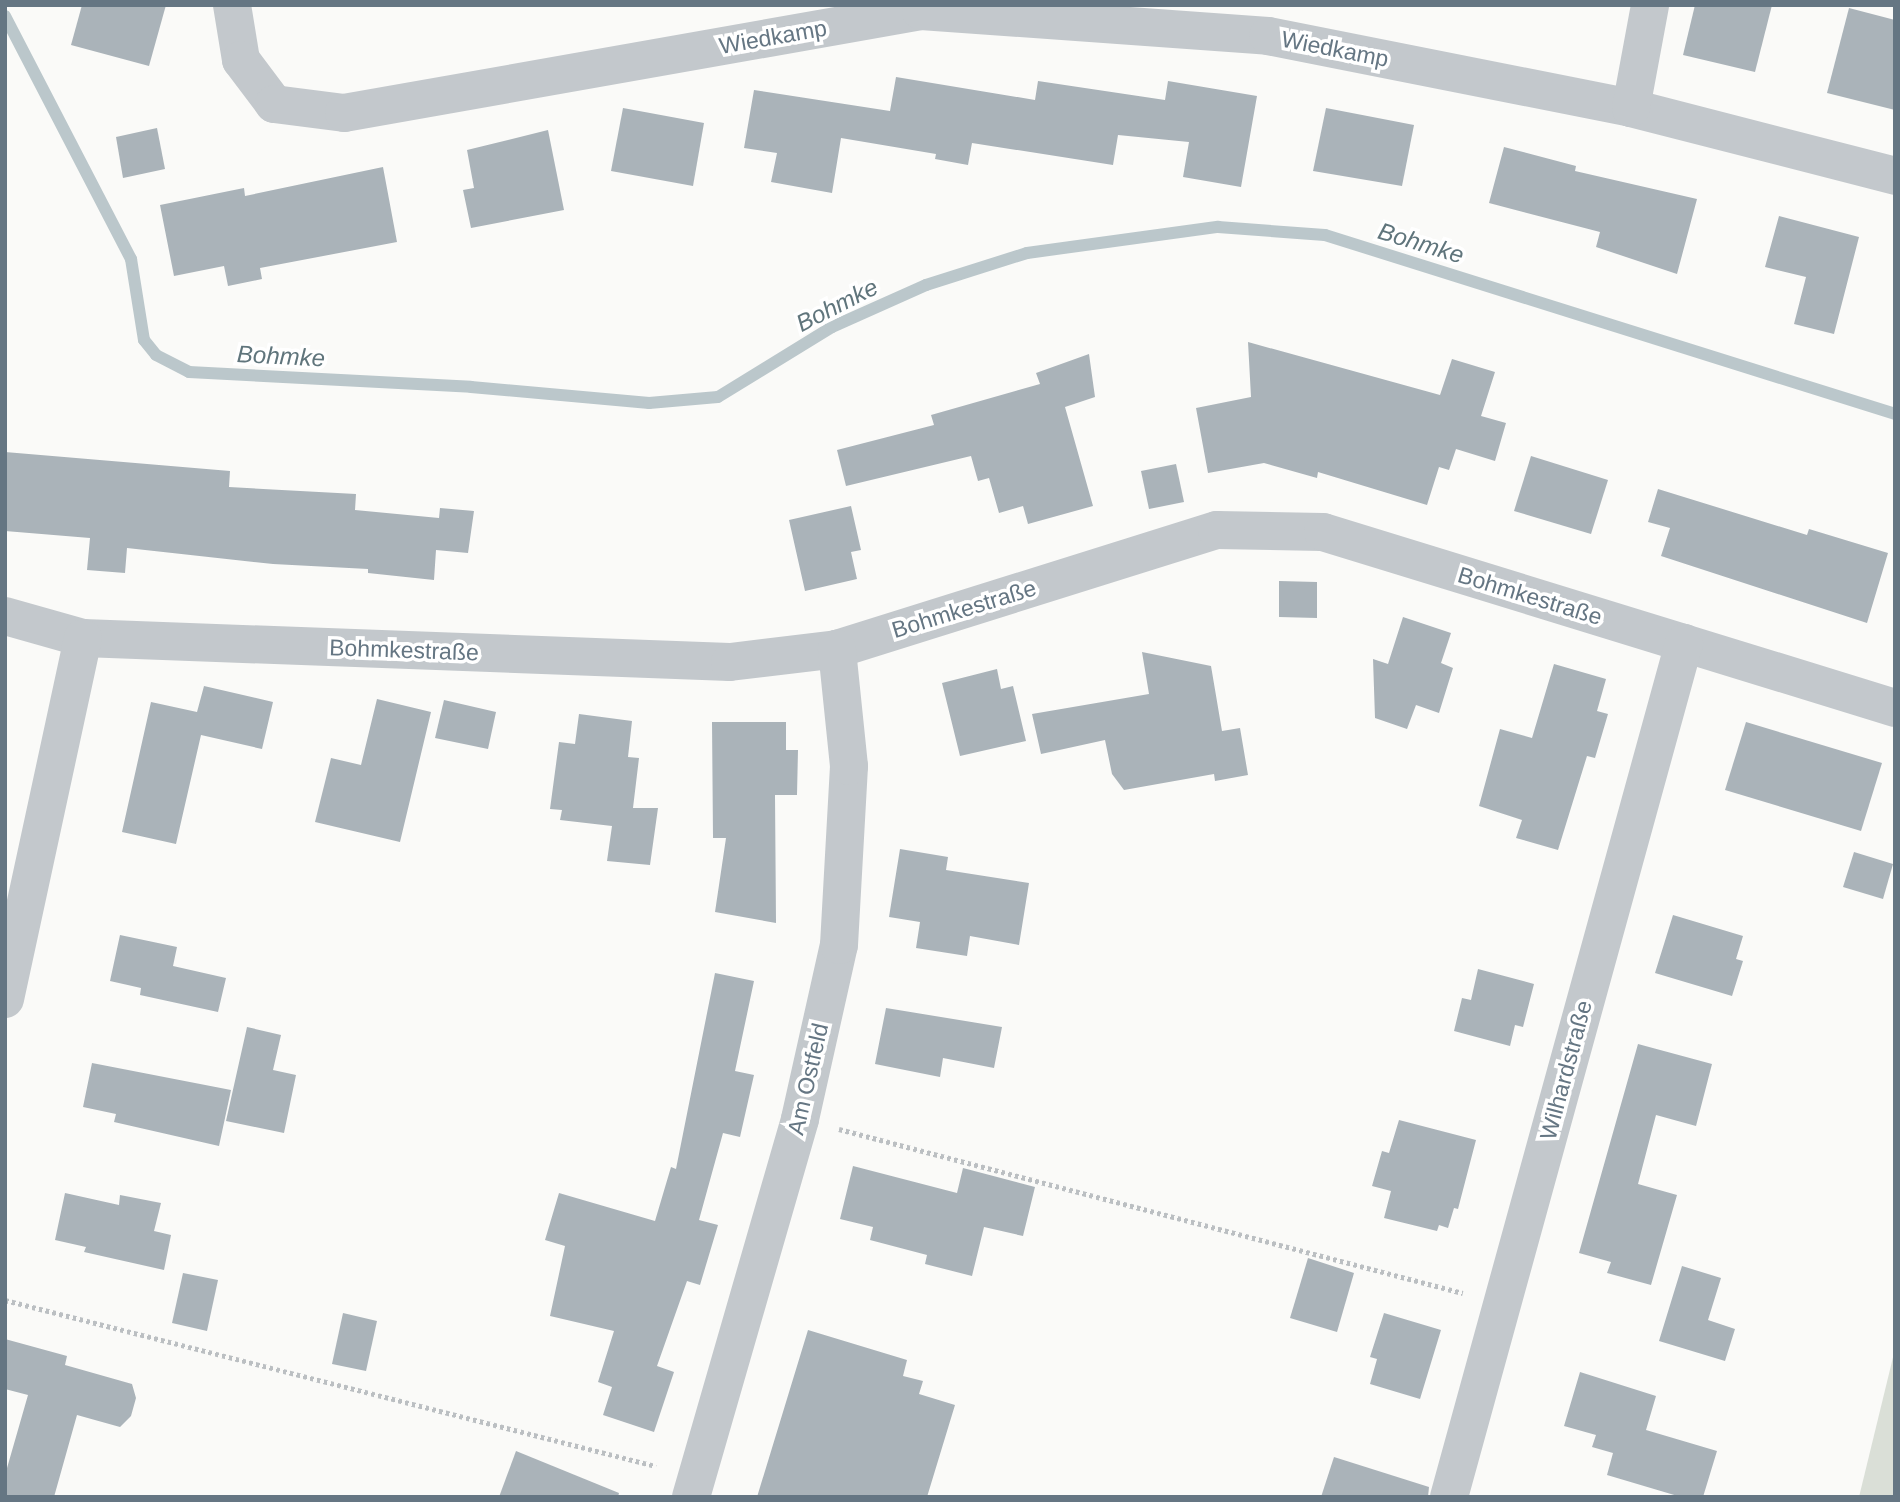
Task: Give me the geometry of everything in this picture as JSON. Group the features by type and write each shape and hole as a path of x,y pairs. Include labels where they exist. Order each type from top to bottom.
{"street":[{"name":"Wiedkamp","path":"232,5 241,60 274,104 344,113 920,11 1268,36 1631,108 1895,176"},
{"path":"1631,108 1650,5"},
{"name":"Bohmkestraße","path":"5,616 83,638 730,662 837,649 1217,530 1323,532 1895,708"},
{"path":"5,999 83,638"},
{"name":"Wilhardstraße","path":"1449,1497 1684,643"},
{"name":"Am Ostfeld","path":"694,1487 800,1119 839,944 849,766 837,649"}],"path":[{"path":"800,1119 1501,1303"},
{"path":"5,1300 694,1487"}],"shaded area":[{"path":"1895,1349 1895,1490 1893,1497 1859,1497"}],"building":[{"path":"82,5 166,5 149,66 71,45"},
{"path":"1695,5 1772,5 1755,72 1683,55"},
{"path":"1849,8 1895,20 1895,110 1827,93"},
{"path":"896,77 1035,100 1038,81 1165,100 1168,81 1257,96 1241,187 1183,177 1189,142 1118,135 1113,165 972,143 968,165 935,159 936,154 841,138 832,193 771,182 777,153 744,148 754,90 890,111"},
{"path":"623,108 704,123 693,186 611,171"},
{"path":"1326,108 1414,125 1402,186 1313,171"},
{"path":"157,128 165,169 123,178 116,137"},
{"path":"548,130 564,210 471,228 463,190 474,188 467,150"},
{"path":"1504,147 1576,166 1575,171 1697,199 1677,274 1596,247 1600,232 1489,203"},
{"path":"383,167 397,242 260,268 262,279 228,286 224,266 174,276 160,205 244,188 245,196"},
{"path":"1779,216 1859,237 1834,334 1794,324 1806,277 1765,267"},
{"path":"1248,342 1440,395 1452,359 1495,372 1481,416 1506,423 1495,461 1456,449 1449,470 1439,467 1427,505 1318,472 1317,478 1264,463 1208,473 1196,408 1251,397"},
{"path":"1089,354 1095,397 1065,407 1093,506 1028,524 1023,506 999,513 989,478 978,481 971,456 846,486 837,450 934,425 931,415 1040,384 1036,373"},
{"path":"5,452 230,471 229,487 356,494 355,510 439,518 440,508 474,511 468,553 436,550 434,580 368,573 368,569 273,564 127,548 125,573 87,570 90,538 5,531"},
{"path":"1531,456 1608,480 1591,534 1514,511"},
{"path":"1176,464 1184,502 1149,509 1141,471"},
{"path":"1658,489 1807,535 1809,529 1888,553 1867,623 1661,556 1670,528 1648,522"},
{"path":"851,506 861,550 851,552 857,579 805,591 789,520"},
{"path":"1279,581 1317,582 1317,618 1279,617"},
{"path":"1403,617 1451,633 1441,663 1453,668 1439,713 1416,705 1407,729 1375,718 1373,659 1388,664"},
{"path":"1142,652 1211,666 1222,731 1240,728 1248,775 1215,781 1214,774 1124,790 1112,774 1105,740 1041,754 1032,714 1149,694"},
{"path":"1554,664 1606,679 1597,711 1608,714 1595,758 1587,756 1558,850 1516,838 1522,820 1479,806 1500,729 1532,738"},
{"path":"997,669 1001,689 1013,686 1026,741 960,756 942,683"},
{"path":"204,686 273,702 262,749 201,735 176,844 122,832 151,702 197,712"},
{"path":"377,699 431,712 400,842 315,822 331,758 361,765"},
{"path":"444,700 496,712 488,749 435,738"},
{"path":"579,714 632,721 628,757 639,758 633,808 658,808 650,865 607,861 612,826 560,820 562,810 550,809 559,742 575,744"},
{"path":"712,722 786,722 786,750 798,750 797,795 775,795 776,923 715,912 726,838 713,838"},
{"path":"1746,722 1882,763 1861,831 1725,790"},
{"path":"900,849 948,857 946,870 1029,883 1019,945 970,936 967,956 916,948 920,922 889,917"},
{"path":"1854,852 1893,864 1883,899 1843,887"},
{"path":"1673,915 1743,936 1736,959 1743,961 1732,996 1655,973"},
{"path":"120,935 177,947 173,966 226,978 218,1012 140,995 141,988 110,981"},
{"path":"1478,969 1534,984 1523,1027 1515,1025 1510,1046 1454,1031 1462,998 1471,1000"},
{"path":"715,973 754,981 735,1071 754,1075 740,1137 723,1133 699,1220 718,1225 700,1285 687,1281 657,1366 674,1372 654,1432 603,1415 612,1387 598,1382 614,1331 550,1316 565,1246 545,1240 559,1193 655,1221 671,1167 676,1169"},
{"path":"886,1008 1002,1027 994,1068 943,1058 940,1077 875,1064"},
{"path":"247,1027 281,1035 273,1070 296,1075 284,1133 226,1121"},
{"path":"1638,1044 1712,1064 1696,1126 1656,1115 1638,1184 1677,1195 1651,1285 1607,1273 1611,1262 1579,1253"},
{"path":"92,1063 231,1090 219,1146 114,1122 116,1114 83,1107"},
{"path":"1399,1120 1476,1140 1458,1209 1454,1208 1448,1228 1439,1225 1437,1231 1384,1218 1391,1191 1372,1186 1382,1151 1389,1153"},
{"path":"853,1166 957,1193 963,1168 1035,1187 1023,1236 984,1227 972,1276 925,1264 927,1255 870,1240 873,1227 840,1219"},
{"path":"65,1193 119,1205 120,1195 161,1203 154,1231 171,1235 164,1270 84,1252 86,1247 55,1240"},
{"path":"1308,1258 1354,1273 1337,1332 1290,1318"},
{"path":"1682,1266 1721,1278 1708,1320 1735,1329 1725,1361 1659,1341"},
{"path":"183,1273 218,1280 207,1331 172,1323"},
{"path":"343,1313 377,1321 366,1371 332,1364"},
{"path":"1384,1313 1441,1330 1420,1399 1370,1384 1377,1359 1370,1357"},
{"path":"808,1330 907,1360 903,1376 923,1381 919,1394 955,1405 927,1497 757,1497"},
{"path":"5,1339 67,1356 65,1365 132,1384 136,1398 131,1416 120,1427 77,1415 54,1497 5,1497 5,1475 28,1395 5,1389"},
{"path":"1580,1372 1656,1396 1646,1430 1717,1451 1703,1497 1681,1497 1607,1475 1613,1453 1592,1447 1596,1435 1564,1426"},
{"path":"516,1451 619,1493 618,1497 499,1497"},
{"path":"1334,1457 1429,1487 1428,1497 1321,1497"}],"waterway":[{"name":"Bohmke","path":"5,16 131,259 144,340 156,355 189,372 471,387 649,403 718,397 832,327 926,285 1027,253 1218,227 1325,235 1895,414"}]}
